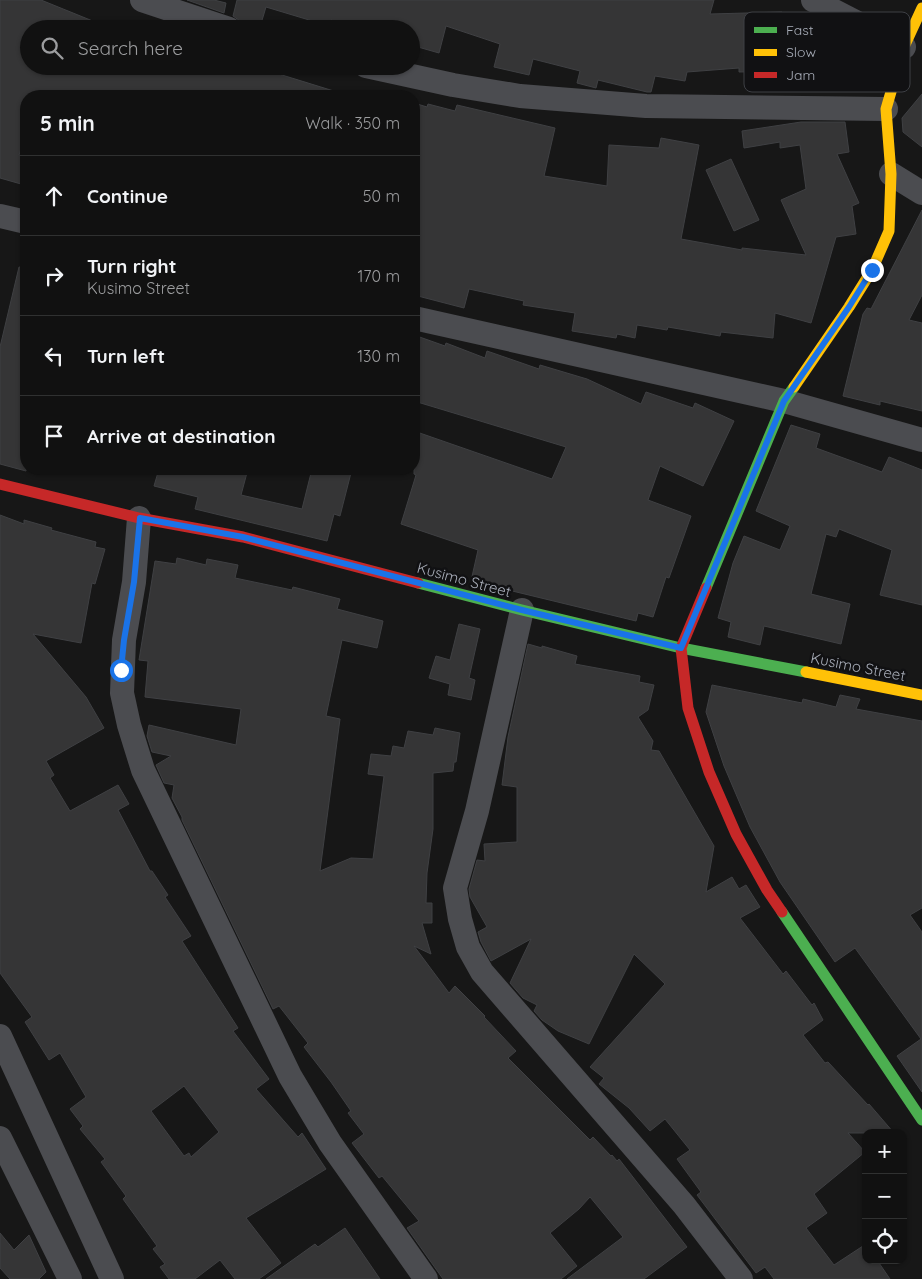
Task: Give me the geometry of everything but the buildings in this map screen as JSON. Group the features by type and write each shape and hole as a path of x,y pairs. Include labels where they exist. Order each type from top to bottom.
{"street":[{"path":"142,0 202,20"},
{"path":"813,0 836,12"},
{"path":"910,34 922,8"},
{"path":"407,75 453,85 529,97 646,106 886,109"},
{"path":"891,92 886,109 891,174 889,230 872,270 849,307 784,401 681,648 688,708 709,772 736,834 767,890 922,1120"},
{"path":"891,174 922,193"},
{"path":"0,216 20,221"},
{"path":"420,319 784,401 922,440"},
{"name":"Kusimo Street","path":"0,484 140,518 243,537 522,610 681,648 922,695"},
{"path":"140,518 134,582 124,640 122,685 129,725 143,770 290,1076 330,1143 426,1279"},
{"path":"522,610 477,811 455,888 460,919 468,947 482,972 684,1205 741,1279"},
{"path":"0,1036 112,1279"},
{"path":"0,1138 70,1279"}],"traffic: fast":[{"path":"706,588 784,401 794,387"},
{"path":"418,583 681,648 806,672"},
{"path":"782,912 922,1120"}],"traffic: slow":[{"path":"910,34 922,8"},
{"path":"794,387 872,270 889,231 891,174 886,109 891,92"},
{"path":"806,672 922,695"}],"traffic: jam":[{"path":"0,484 139,518 243,537 418,583"},
{"path":"706,588 681,648 688,708 709,772 736,834 767,890 782,912"}],"route":[{"path":"121,670 134,582 140,518 243,537 522,610 681,648 784,401 849,307 872,270"}]}
